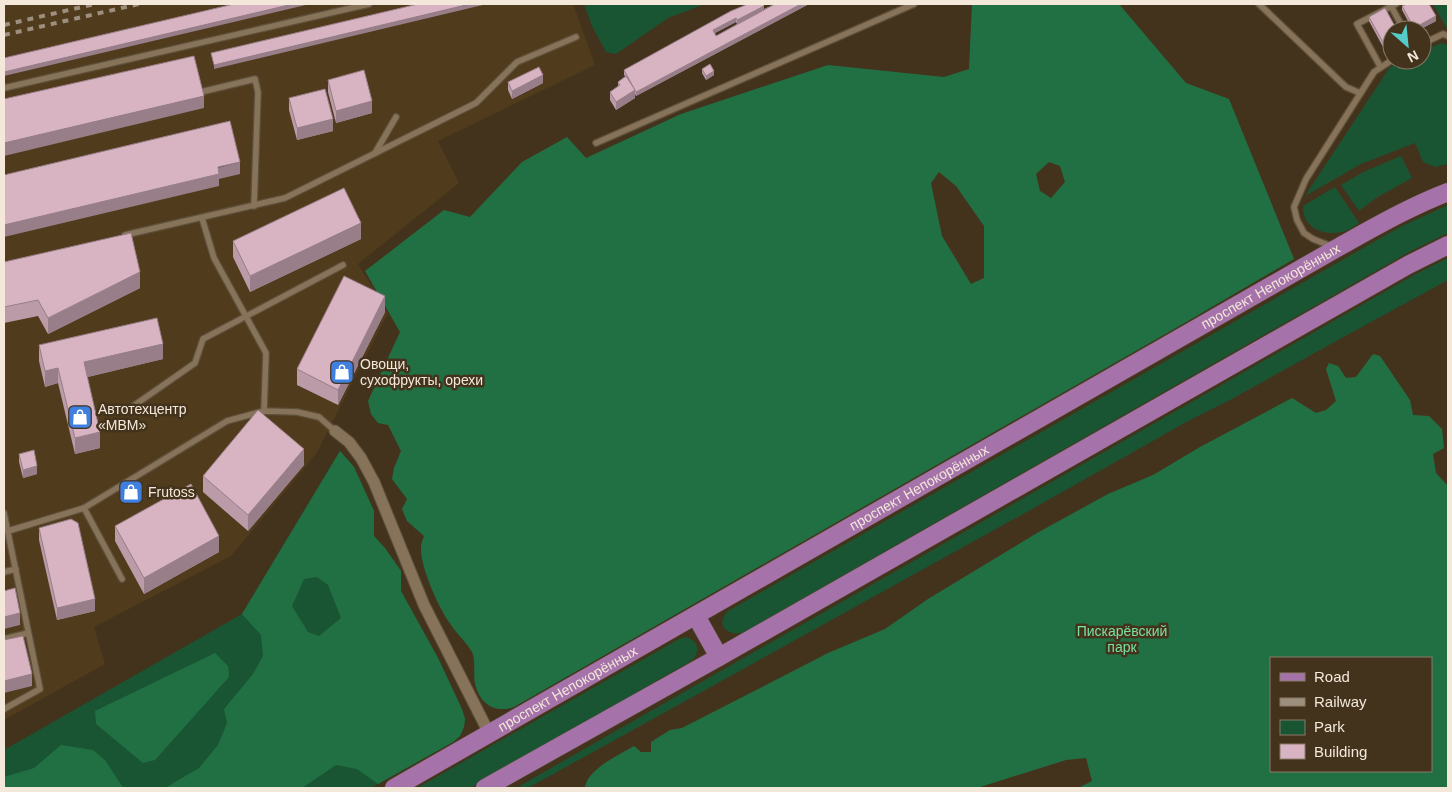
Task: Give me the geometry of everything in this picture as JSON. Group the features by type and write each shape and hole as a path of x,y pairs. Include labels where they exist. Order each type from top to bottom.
{"main road":[{"name":"проспект Непокорённых","path":"394,788 1337,248 1395,216 1448,192"},
{"path":"485,788 1408,265 1448,245"},
{"path":"696,616 719,657"}],"street":[{"path":"335,431 350,442 361,458 424,605 489,734"}],"lane":[{"path":"4,88 369,4"},
{"path":"596,143 914,4"},
{"path":"1259,4 1346,87 1360,94"},
{"path":"1337,248 1313,239 1304,233 1297,220 1294,207 1306,179 1374,72 1380,66 1357,24 1394,5 1400,20"},
{"path":"1432,39 1443,34 1448,36"},
{"path":"117,237 284,198 476,102 517,62 576,37"},
{"path":"205,91 255,79 258,92 254,206"},
{"path":"375,153 396,117"},
{"path":"202,218 214,258 266,353 264,411"},
{"path":"129,409 195,363 203,339 343,265"},
{"path":"8,531 84,508 227,421 264,411 297,412 319,417 335,431"},
{"path":"84,508 122,579"},
{"path":"4,515 40,689 4,709"},
{"path":"4,572 16,569"},
{"path":"4,639 28,634"}],"shaded area":[{"path":"4,4 573,4 595,65 438,141 459,183 358,264 388,313 316,454 231,556 94,627 105,664 4,720"}],"green space":[{"path":"584,4 705,4 668,18 616,54 606,52 592,26"},
{"path":"972,4 1119,4 1186,83 1229,99 1294,259 514,707 500,709 488,705 477,690 474,679 472,652 446,618 431,588 422,555 421,546 424,536 407,521 402,509 407,499 392,479 401,451 388,425 378,423 371,414 368,401 400,332 365,271 444,210 470,217 522,162 567,137 586,158 681,114 828,65 944,77 969,69","holes":["1049,162 1060,166 1065,182 1051,198 1040,191 1036,174","939,172 956,186 984,226 984,278 971,284 942,236 931,183"]},
{"path":"1433,4 1448,4 1448,31 1447,29"},
{"path":"1441,43 1448,45 1448,164 1435,167 1423,162 1415,143 1361,164 1305,196 1388,70 1432,70 1432,47"},
{"path":"1401,156 1412,178 1376,198 1359,211 1341,185 1363,172"},
{"path":"1335,187 1359,223 1349,230 1327,233 1310,225 1306,220 1303,206"},
{"path":"1448,205 1448,233 1411,251 742,633 731,633 724,628 722,620 728,611 1400,227"},
{"path":"1448,258 1448,280 1190,420 528,788 516,788 1414,275"},
{"name":"Пискарёвский парк","path":"1373,354 1380,356 1410,400 1413,415 1429,416 1442,429 1444,448 1433,454 1436,473 1448,486 1448,788 1078,788 1092,781 1086,758 1066,760 977,788 585,788 591,775 612,758 634,746 641,752 651,752 651,742 670,730 682,728 828,653 885,629 928,599 1037,533 1108,494 1153,475 1200,447 1292,398 1316,413 1326,410 1336,401 1326,369 1329,363 1338,366 1346,378 1356,377"},
{"path":"340,451 354,467 374,511 374,536 401,571 401,591 438,658 462,709 465,719 460,736 453,742 371,788 4,788 4,750 242,614"},
{"path":"340,451 354,467 374,511 374,536 401,571 401,591 438,658 462,709 465,719 460,736 453,742 378,784 357,769 336,765 302,788 165,788 199,768 218,745 227,723 224,709 253,674 263,656 261,635 242,614","holes":["317,577 328,585 341,618 319,636 308,632 292,606 304,579"]},
{"path":"686,637 694,641 697,647 696,654 691,661 471,788 417,788 679,639"},
{"path":"215,653 228,666 229,677 155,760 143,763 96,724 95,711"},
{"path":"61,745 93,750 105,760 122,786 126,788 4,788 4,777 34,768"}],"building":[{"path":"234,4 293,4 4,72 4,58"},
{"path":"418,4 470,4 214,65 211,53"},
{"path":"748,4 763,4 764,6 713,30 716,36 775,4 801,4 636,92 624,70 731,11"},
{"path":"1407,4 1429,4 1436,16 1429,20 1410,20 1402,6"},
{"path":"1385,8 1392,20 1382,20 1382,41 1369,17"},
{"path":"194,56 204,96 4,143 4,99"},
{"path":"710,64 714,71 706,76 702,69"},
{"path":"539,67 543,75 512,91 508,82"},
{"path":"364,70 372,101 336,111 328,80"},
{"path":"626,76 635,90 616,102 610,92 620,85 618,82"},
{"path":"325,89 333,119 297,128 289,98"},
{"path":"230,121 240,162 218,167 219,174 4,225 4,175"},
{"path":"344,188 361,223 250,276 233,241"},
{"path":"131,233 140,272 48,318 38,300 4,307 4,262"},
{"path":"344,276 385,296 338,390 297,369"},
{"path":"157,318 163,344 84,362 100,432 75,438 58,368 45,371 39,345"},
{"path":"258,410 304,449 248,515 203,476"},
{"path":"34,450 37,466 23,470 19,454"},
{"path":"191,484 219,536 144,578 115,526"},
{"path":"71,519 78,523 95,599 57,608 39,528"},
{"path":"15,588 20,613 4,617 4,591"},
{"path":"23,636 32,674 4,681 4,640"}],"railway":[{"path":"4,25 95,4"},
{"path":"4,35 139,4"}],"place":[{"name":"Овощи, сухофрукты, орехи","path":"342,372"},
{"name":"Автотехцентр «МВМ»","path":"80,417"},
{"name":"Frutoss","path":"131,492"}]}
